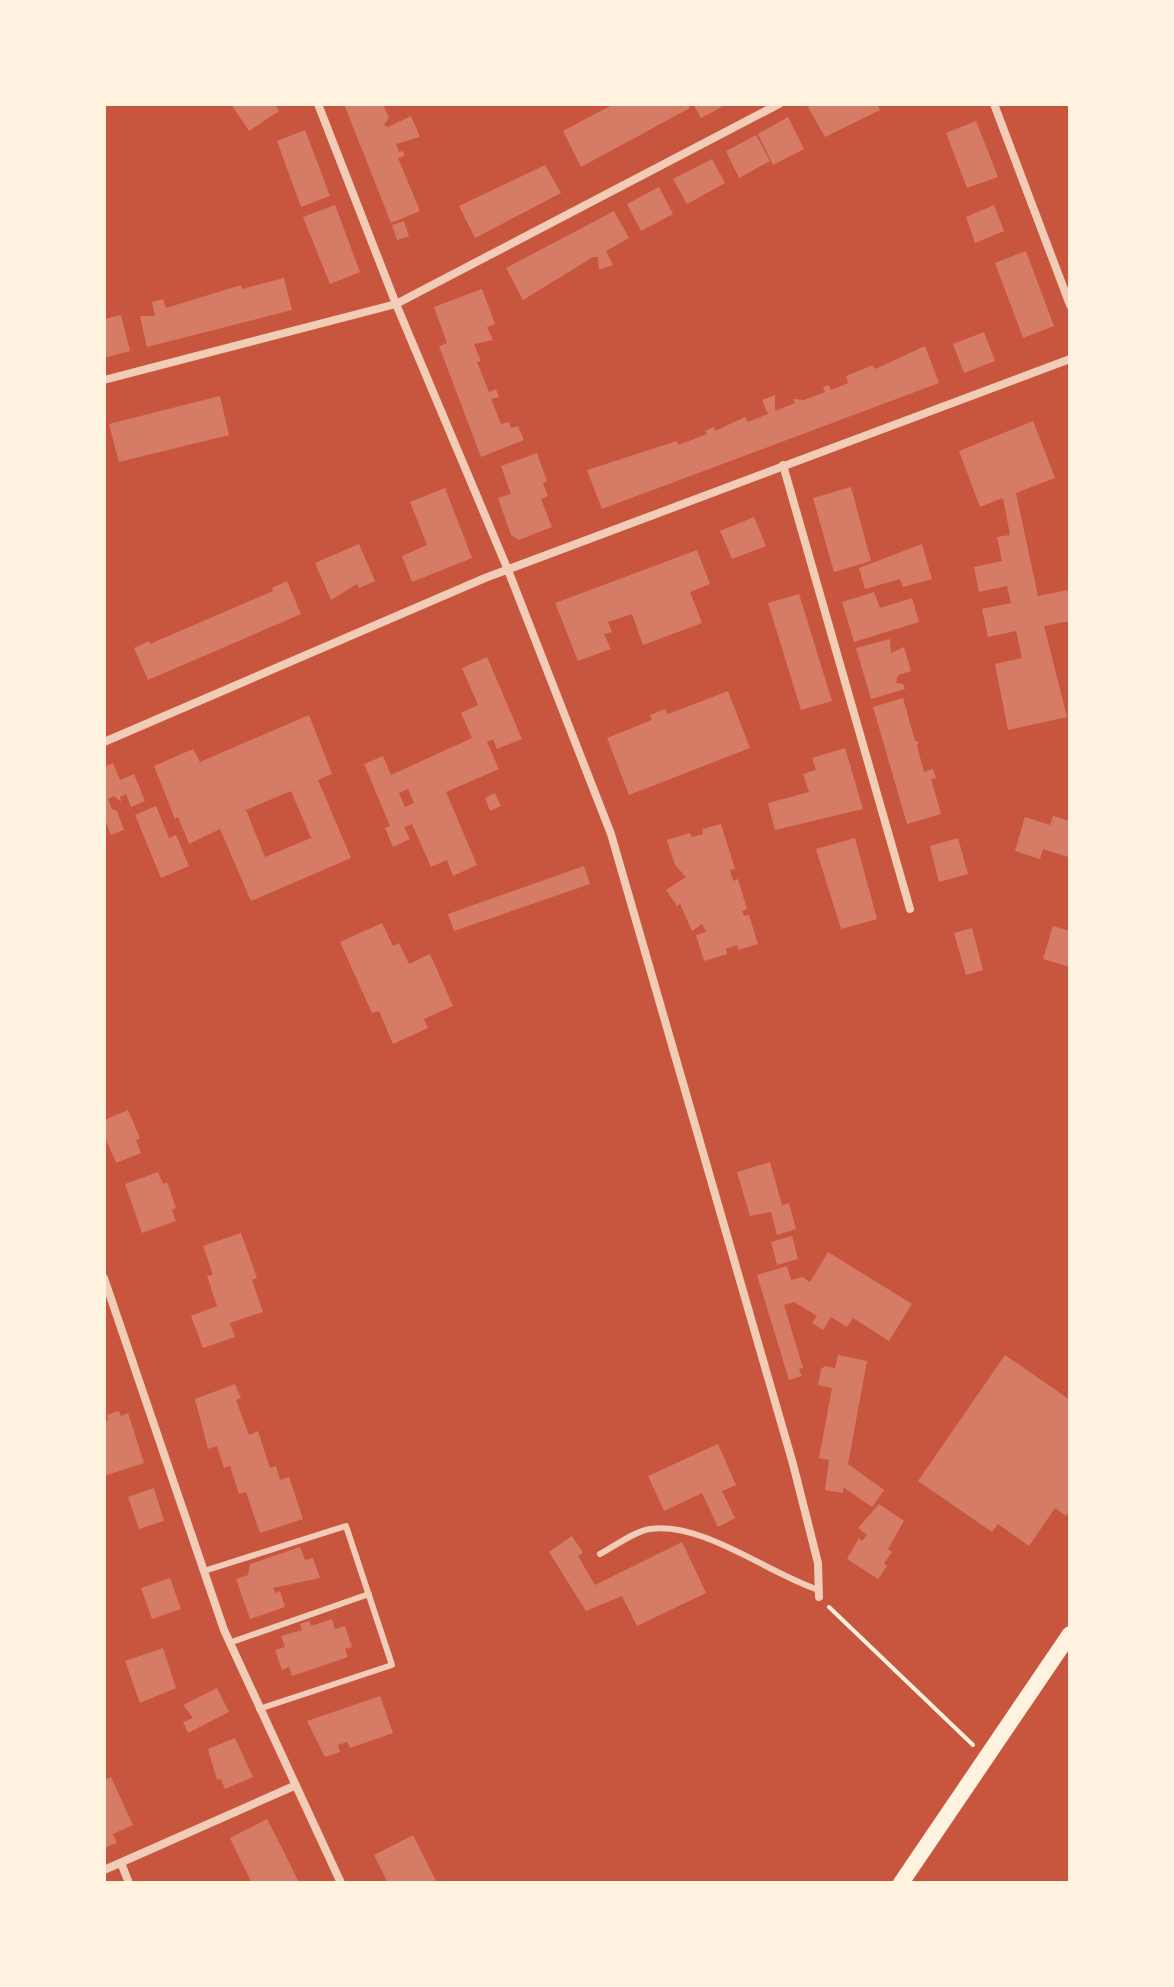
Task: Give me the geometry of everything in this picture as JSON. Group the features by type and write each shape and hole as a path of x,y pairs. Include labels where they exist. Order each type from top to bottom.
{"main road":[{"path":"901,1883 1070,1634"}],"street":[{"path":"318,104 396,304 508,570 611,834 793,1464 818,1563 819,1594"},
{"path":"104,380 396,304 779,104"},
{"path":"994,104 1070,305"},
{"path":"104,742 508,570 1070,359"},
{"path":"783,465 910,909"},
{"path":"104,1278 229,1643 341,1883"},
{"path":"104,1870 294,1786"},
{"path":"121,1863 129,1883"}],"lane":[{"path":"204,1571 346,1526 392,1665 259,1709"},
{"path":"600,1554 648,1529 689,1530 819,1594"},
{"path":"229,1643 369,1594"}],"path":[{"path":"819,1594 986,1758"}],"building":[{"path":"231,104 275,104 279,111 249,131"},
{"path":"344,104 383,104 389,118 384,125 388,127 411,116 420,137 396,144 399,152 403,151 404,156 398,158 420,211 391,223"},
{"path":"614,104 688,104 690,108 581,167 563,131"},
{"path":"693,104 727,104 701,118"},
{"path":"813,104 877,104 880,110 825,137 808,107"},
{"path":"788,117 804,149 773,165 758,134"},
{"path":"976,121 998,177 967,188 946,133"},
{"path":"305,130 330,196 301,207 277,141"},
{"path":"756,135 770,161 739,178 726,151"},
{"path":"712,159 725,183 687,204 673,179"},
{"path":"545,165 561,193 475,238 459,206"},
{"path":"659,187 673,214 641,231 627,204"},
{"path":"335,205 360,272 330,284 303,217"},
{"path":"994,205 1004,231 975,243 966,217"},
{"path":"614,211 629,238 606,251 613,265 599,270 598,257 593,257 523,300 506,268"},
{"path":"404,221 409,236 397,240 392,225"},
{"path":"1026,251 1054,326 1023,338 995,263"},
{"path":"284,278 292,310 147,347 140,316 155,316 152,302 163,299 166,308 241,285 242,289"},
{"path":"482,289 495,324 487,327 493,340 474,344 481,361 477,362 489,392 496,389 499,397 491,399 501,424 509,422 511,428 518,426 524,440 481,457 439,346 447,343 434,307"},
{"path":"121,315 130,351 104,358 104,319"},
{"path":"984,332 995,361 964,373 953,344"},
{"path":"925,346 939,383 602,509 587,470 677,441 678,445 707,434 705,431 714,427 715,431 745,417 748,422 768,414 762,400 775,395 775,411 795,403 793,399 804,400 825,392 823,387 829,385 831,390 848,383 846,376 873,365 875,369"},
{"path":"220,396 229,435 119,462 109,424"},
{"path":"1033,421 1055,478 1016,493 1038,596 1067,590 1070,599 1070,621 1044,626 1067,717 1008,730 995,664 1022,658 1016,631 988,637 982,609 1011,603 1007,586 979,592 974,567 1002,561 997,537 1010,535 1003,498 980,507 959,451"},
{"path":"537,453 547,481 543,483 548,496 541,499 552,527 519,540 511,535 498,498 511,494 501,466"},
{"path":"851,487 871,561 834,572 813,498"},
{"path":"445,488 472,558 412,582 402,556 427,545 410,502"},
{"path":"754,517 766,546 732,559 720,531"},
{"path":"359,544 375,581 359,588 357,584 331,600 315,563"},
{"path":"922,544 932,579 903,587 900,579 865,589 859,568"},
{"path":"697,550 710,584 690,592 702,623 643,645 632,614 608,622 612,632 604,634 611,649 578,661 555,603"},
{"path":"287,581 301,614 148,680 134,648 273,591 272,588"},
{"path":"874,592 880,608 912,598 919,622 854,642 842,602"},
{"path":"799,594 832,701 801,710 768,603"},
{"path":"890,639 891,653 904,647 911,671 898,675 896,683 903,684 905,689 871,699 856,648"},
{"path":"487,657 522,739 497,749 493,739 487,742 499,769 446,792 477,865 453,876 447,860 431,867 412,824 404,827 410,839 393,847 385,828 390,826 364,764 383,756 391,775 472,738 461,713 478,705 462,668","holes":["408,789 414,803 405,807 399,793"]},
{"path":"728,691 750,748 629,795 607,738 652,720 650,715 665,709 668,714"},
{"path":"903,698 915,741 919,742 917,746 924,772 933,769 936,778 931,779 941,814 907,824 873,707"},
{"path":"309,715 332,774 318,780 351,858 251,901 220,829 189,844 178,817 175,819 154,766 193,749 200,762","holes":["291,791 311,838 265,857 246,810"]},
{"path":"845,748 863,809 775,830 768,803 809,792 803,774 816,770 812,758"},
{"path":"113,763 120,780 134,774 145,801 131,807 126,794 120,797 121,802 114,796 108,799 112,809 117,811 124,830 111,835 104,818 104,767"},
{"path":"495,793 501,806 490,811 485,798"},
{"path":"156,806 169,838 176,835 189,866 161,878 135,815"},
{"path":"1053,816 1070,821 1068,857 1043,849 1040,859 1015,851 1025,817 1050,825"},
{"path":"721,824 735,869 730,870 733,881 738,879 747,909 742,911 744,916 749,915 758,944 738,950 737,945 726,949 727,954 704,961 696,935 706,932 702,924 692,931 680,904 677,906 666,890 686,877 675,865 667,840 690,833 692,837 703,834 702,829"},
{"path":"855,838 877,919 841,929 816,849"},
{"path":"958,838 968,874 939,882 930,846"},
{"path":"584,866 590,884 454,931 448,914"},
{"path":"382,923 393,946 399,943 409,964 430,954 453,1006 424,1019 428,1028 393,1044 379,1011 372,1013 340,942"},
{"path":"1053,926 1070,931 1070,967 1043,959"},
{"path":"972,928 983,970 966,975 954,933"},
{"path":"128,1110 140,1138 136,1140 141,1153 116,1163 104,1135 104,1120"},
{"path":"770,1162 782,1205 789,1203 796,1229 777,1235 771,1212 750,1216 737,1172"},
{"path":"158,1172 163,1184 167,1182 176,1208 172,1210 176,1221 142,1233 125,1184"},
{"path":"241,1233 257,1278 252,1280 263,1312 230,1323 235,1337 203,1348 191,1316 217,1306 207,1276 213,1275 203,1246"},
{"path":"792,1236 798,1259 777,1265 771,1242"},
{"path":"828,1252 912,1304 889,1341 853,1318 847,1327 831,1317 823,1330 812,1323 817,1316 794,1302 784,1305 803,1368 799,1369 802,1376 789,1380 757,1275 787,1266 791,1280 802,1277 810,1282"},
{"path":"838,1355 867,1361 848,1464 884,1490 872,1507 843,1487 843,1493 825,1490 829,1460 819,1458 832,1388 818,1385 821,1369 825,1366 835,1368"},
{"path":"1005,1355 1070,1400 1070,1510 1066,1516 1055,1508 1029,1546 998,1524 992,1532 918,1481"},
{"path":"235,1384 241,1398 236,1400 249,1435 258,1431 270,1468 276,1466 280,1480 289,1477 303,1519 260,1533 246,1492 239,1494 230,1466 224,1468 217,1446 208,1449 195,1399"},
{"path":"119,1411 121,1416 128,1413 144,1463 104,1476 104,1422 108,1420 107,1415"},
{"path":"718,1444 736,1485 722,1491 735,1518 718,1527 702,1493 664,1511 648,1476"},
{"path":"154,1488 164,1521 139,1529 128,1497"},
{"path":"879,1504 904,1521 888,1549 892,1552 878,1579 847,1559 859,1538 862,1541 867,1535 858,1528"},
{"path":"572,1536 583,1553 578,1556 595,1585 682,1542 706,1593 637,1626 622,1596 586,1611 549,1552"},
{"path":"300,1547 305,1560 313,1558 320,1578 273,1588 275,1593 280,1591 285,1607 250,1619 236,1579 248,1575 250,1564"},
{"path":"170,1578 181,1609 152,1619 141,1588"},
{"path":"332,1619 335,1629 345,1626 352,1647 345,1649 348,1657 292,1676 289,1667 282,1670 275,1650 285,1647 281,1636 302,1630 300,1624 309,1621 311,1626"},
{"path":"163,1648 176,1688 140,1703 125,1661"},
{"path":"217,1688 229,1712 188,1733 183,1722 193,1718 183,1705"},
{"path":"380,1696 393,1733 350,1748 347,1742 338,1745 340,1752 325,1757 307,1721"},
{"path":"235,1738 253,1777 225,1789 221,1779 217,1780 208,1749"},
{"path":"111,1777 133,1825 113,1834 117,1843 104,1848 104,1780"},
{"path":"267,1819 299,1883 252,1883 238,1855 230,1838"},
{"path":"413,1835 437,1883 388,1883 374,1855"}]}
